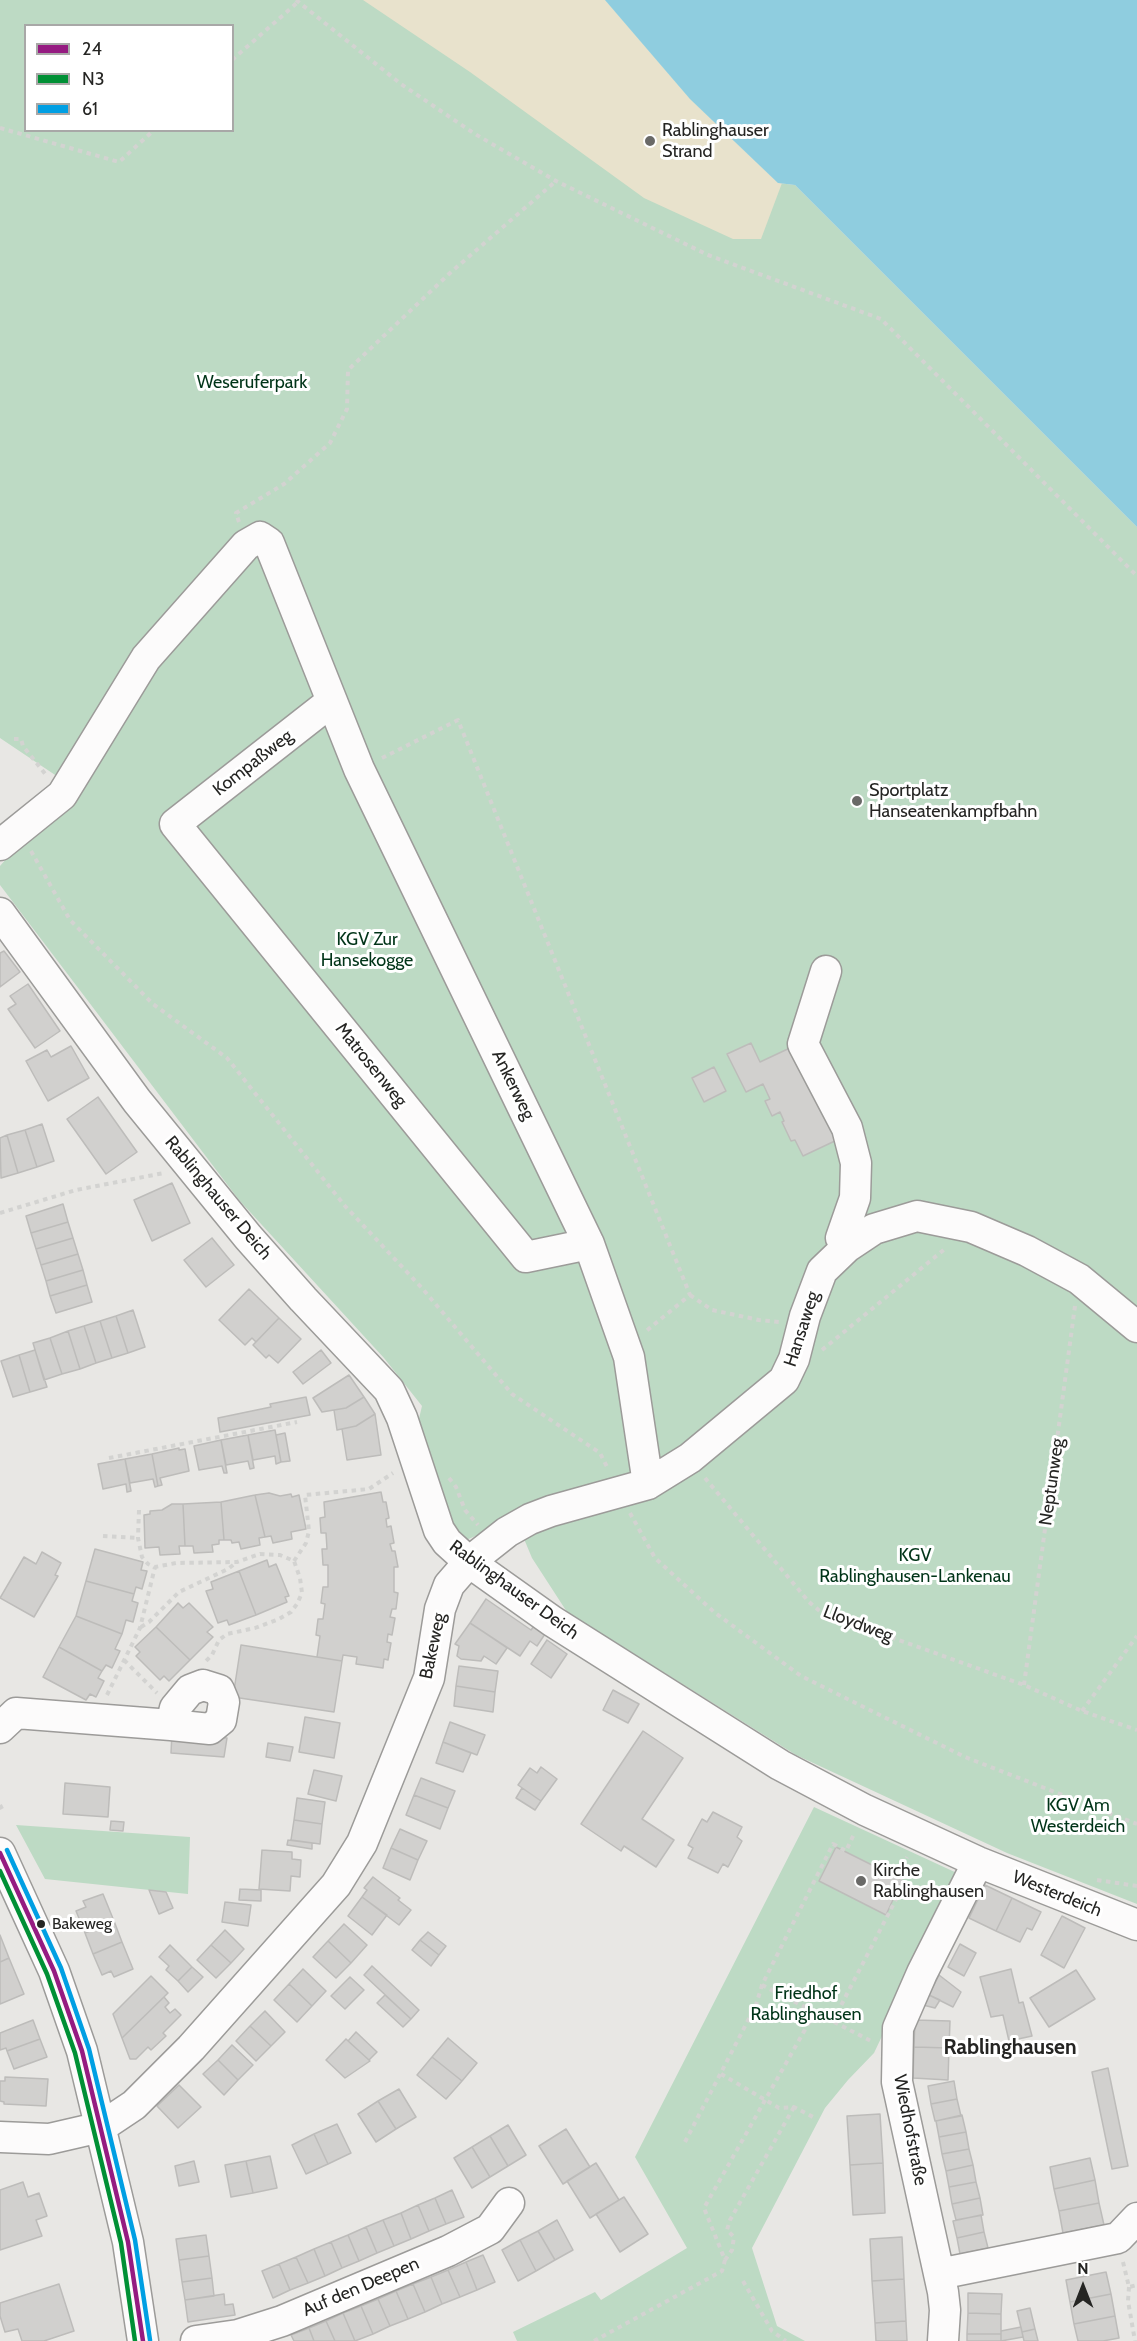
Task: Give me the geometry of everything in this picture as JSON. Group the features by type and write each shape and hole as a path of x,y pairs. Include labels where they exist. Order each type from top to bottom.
{"street":[{"name":"Ankerweg","path":"246,545 260,537 269,543 308,636 359,769 589,1244 629,1357 634,1488"},
{"path":"9,837 62,795 146,658 246,545"},
{"name":"Kompaßweg","path":"175,824 332,701"},
{"name":"Matrosenweg","path":"175,824 526,1257 589,1244"},
{"name":"Rablinghauser Deich","path":"0,913 137,1101 295,1290 389,1390 402,1418 407,1471 447,1542 469,1562 552,1621 780,1765 865,1810 978,1862"},
{"path":"826,971 803,1044 847,1128 856,1163 855,1198 841,1238 847,1246"},
{"name":"Hansaweg","path":"469,1562 530,1519 634,1488 690,1458 784,1380 794,1359 803,1323 822,1271 847,1246 874,1229 917,1216 971,1227 1027,1251 1079,1279 1137,1328"},
{"name":"Bakeweg","path":"101,2127 134,2105 191,2048 336,1885 362,1844 429,1678 440,1609 449,1585 469,1562"},
{"path":"0,1728 16,1713 95,1719 180,1707"},
{"path":"0,1853 54,1971 82,2051 128,2242 143,2341"},
{"name":"Westerdeich","path":"978,1862 1137,1925"},
{"name":"Wiedhofstraße","path":"943,2341 945,2310 939,2274 897,2082 898,2028 922,1973 978,1862"},
{"path":"0,2136 49,2139 101,2127"},
{"name":"Auf den Deepen","path":"196,2341 238,2335 282,2321 448,2251 490,2229 509,2203"},
{"path":"939,2274 1128,2228"}],"path":[{"path":"234,58 297,1 401,84 475,134 556,181 708,255 881,319 1137,576"},
{"path":"0,128 118,162 152,132"},
{"path":"246,545 236,513 284,484 330,443 347,408 348,370 450,273 556,181"},
{"path":"359,769 458,720 690,1295 712,1311 759,1320 803,1323"},
{"path":"14,739 21,739 23,746 62,795"},
{"path":"9,837 70,920 153,1004 227,1058 345,1206 422,1287 512,1394 600,1453 634,1488 636,1526 655,1558 714,1612 801,1676 966,1757 1137,1824"},
{"path":"0,1213 76,1190 192,1167"},
{"path":"820,1351 971,1227"},
{"name":"Neptunweg","path":"1024,1685 1079,1279"},
{"path":"629,1357 638,1337 690,1295"},
{"path":"109,1458 297,1422"},
{"name":"Lloydweg","path":"690,1458 809,1602 821,1612 1024,1685 1082,1711 1137,1730"},
{"path":"294,1561 306,1544 309,1531 304,1495 369,1489 407,1471 445,1474 452,1481 465,1510 492,1544"},
{"path":"124,1660 138,1671 144,1681 180,1707 197,1671 212,1655 219,1640 227,1634 255,1628 279,1619 291,1612 302,1593 294,1561 280,1555 261,1554 237,1562 176,1563 155,1567 148,1564 142,1557 138,1538 139,1510"},
{"path":"103,1536 138,1538"},
{"path":"140,1628 179,1592 228,1569 237,1562"},
{"path":"95,1719 140,1628 155,1567"},
{"path":"1082,1711 1137,1636"},
{"path":"685,2142 756,2005 762,1985 833,1844 846,1851 856,1830"},
{"path":"833,2021 906,1880 897,1876 908,1854"},
{"path":"762,1985 877,2043 898,2048"},
{"path":"725,2260 704,2208 815,2012"},
{"path":"720,2074 779,2108 794,2107 813,2116"},
{"path":"594,2341 722,2271 725,2260 732,2250 734,2237 727,2230 730,2220 794,2107"},
{"path":"1128,2228 1128,2301 1135,2341"},
{"path":"743,2281 772,2331 786,2341"},
{"path":"1129,2287 1137,2285"}],"green space":[{"path":"0,0 605,0 690,99 778,183 795,185 1137,527 1137,1904 1007,1853 796,1755 567,1612 532,1558 514,1515 491,1529 462,1542 452,1530 417,1427 422,1406 384,1358 239,1200 0,885 0,866 70,785 0,738"},
{"name":"Friedhof Rablinghausen","path":"814,1807 959,1874 874,2053 825,2108 752,2248 777,2326 805,2341 517,2341 513,2332 595,2292 601,2300 687,2248 635,2157"},
{"path":"16,1825 190,1837 188,1894 45,1879"}],"sand":[{"name":"Rablinghauser Strand","path":"363,0 605,0 690,99 778,183 782,183 761,239 733,239 644,198 470,72"}],"water":[{"path":"605,0 1137,0 1137,527 795,185 778,183 690,99"}],"building":[{"path":"4,951 20,972 0,987 0,953"},
{"path":"28,984 60,1031 35,1048 8,1009 16,1004 10,996"},
{"path":"751,1043 760,1062 792,1047 837,1140 803,1156 795,1140 791,1141 780,1112 772,1116 765,1101 770,1099 763,1084 746,1092 727,1054"},
{"path":"71,1046 89,1078 48,1101 26,1061 47,1050 51,1057"},
{"path":"714,1067 726,1091 704,1102 692,1078"},
{"path":"98,1097 137,1152 106,1174 67,1119"},
{"path":"42,1124 54,1161 37,1167 25,1130"},
{"path":"25,1130 37,1167 18,1173 7,1135"},
{"path":"7,1135 18,1173 1,1178 0,1138"},
{"path":"172,1183 190,1223 152,1241 134,1200"},
{"path":"63,1204 68,1222 31,1233 26,1216"},
{"path":"68,1222 73,1238 36,1249 31,1233"},
{"path":"73,1238 78,1254 41,1265 36,1249"},
{"path":"212,1238 234,1265 206,1287 184,1260"},
{"path":"78,1254 83,1270 46,1281 41,1265"},
{"path":"83,1270 87,1285 50,1296 46,1281"},
{"path":"87,1285 92,1302 56,1313 50,1296"},
{"path":"249,1289 279,1318 256,1342 252,1338 245,1345 219,1320"},
{"path":"133,1310 145,1347 128,1353 116,1316"},
{"path":"116,1316 128,1353 112,1358 100,1321"},
{"path":"279,1318 301,1339 278,1363 269,1355 266,1358 253,1345"},
{"path":"100,1321 112,1358 96,1363 84,1326"},
{"path":"84,1326 96,1363 80,1369 68,1331"},
{"path":"68,1331 80,1369 62,1374 50,1338"},
{"path":"50,1338 62,1374 44,1380 33,1343"},
{"path":"35,1350 47,1387 30,1392 19,1355"},
{"path":"321,1350 331,1363 303,1384 293,1372"},
{"path":"19,1355 30,1392 13,1397 1,1361"},
{"path":"349,1375 364,1397 346,1408 322,1412 313,1398"},
{"path":"306,1397 310,1415 220,1432 218,1418"},
{"path":"364,1397 375,1414 356,1426 337,1430 334,1410 346,1408"},
{"path":"375,1414 381,1455 347,1460 342,1429 356,1426"},
{"path":"275,1430 281,1462 276,1464 275,1456 253,1460 248,1435"},
{"path":"285,1433 290,1461 281,1462 276,1435"},
{"path":"248,1435 254,1468 250,1469 248,1461 226,1465 221,1440"},
{"path":"221,1440 227,1473 224,1473 222,1466 199,1470 194,1446"},
{"path":"179,1448 179,1450 185,1449 189,1471 160,1478 162,1485 158,1486 152,1454"},
{"path":"152,1454 158,1486 155,1487 153,1479 130,1483 125,1459"},
{"path":"125,1459 131,1491 127,1492 126,1484 103,1489 98,1464"},
{"path":"381,1492 383,1502 386,1502 389,1518 386,1519 387,1527 391,1526 394,1543 390,1544 392,1551 395,1551 398,1567 394,1567 394,1592 398,1593 396,1609 392,1609 390,1617 395,1618 392,1635 388,1634 387,1642 391,1643 388,1660 384,1659 383,1668 356,1664 357,1657 343,1655 342,1661 317,1657 320,1636 316,1635 318,1619 323,1619 325,1604 321,1603 323,1587 328,1587 328,1565 323,1565 322,1549 327,1549 326,1533 321,1533 320,1518 325,1517 324,1502"},
{"path":"269,1493 280,1496 291,1494 292,1497 299,1495 306,1529 291,1532 292,1539 273,1543 271,1536 265,1537 255,1495"},
{"path":"255,1495 265,1537 259,1538 260,1545 241,1549 239,1542 232,1543 231,1540 224,1540 221,1502"},
{"path":"221,1502 224,1540 219,1540 219,1544 212,1545 213,1552 194,1553 193,1546 185,1546 183,1504"},
{"path":"172,1504 183,1504 185,1546 179,1546 180,1554 160,1555 159,1547 145,1548 144,1515 150,1514 150,1511 162,1510"},
{"path":"95,1549 143,1562 141,1570 147,1571 142,1589 136,1587 134,1594 86,1581"},
{"path":"42,1552 61,1563 55,1575 58,1576 34,1617 0,1598 24,1557 36,1564"},
{"path":"267,1560 269,1567 276,1564 289,1596 285,1597 287,1602 256,1615 239,1571"},
{"path":"239,1571 256,1615 229,1625 227,1620 218,1623 206,1591 213,1589 211,1582"},
{"path":"86,1581 134,1594 132,1601 138,1603 133,1622 126,1620 122,1634 76,1616"},
{"path":"486,1599 531,1630 534,1626 545,1634 537,1646 530,1641 520,1656 470,1623"},
{"path":"178,1603 183,1608 189,1603 213,1627 207,1632 213,1637 190,1660 156,1627"},
{"path":"76,1616 122,1634 115,1649 120,1651 112,1668 106,1665 102,1671 59,1647"},
{"path":"470,1623 507,1648 496,1664 484,1656 481,1661 461,1659 457,1656 459,1646 455,1644"},
{"path":"156,1627 190,1660 169,1681 164,1676 160,1680 136,1656 140,1652 135,1647"},
{"path":"547,1640 567,1654 551,1678 531,1664"},
{"path":"241,1645 342,1661 334,1712 233,1697"},
{"path":"59,1647 102,1671 98,1678 104,1681 96,1697 90,1694 86,1700 43,1677"},
{"path":"459,1666 498,1671 495,1692 456,1686"},
{"path":"456,1686 495,1692 493,1712 454,1706"},
{"path":"613,1690 639,1704 628,1723 603,1710"},
{"path":"305,1717 340,1723 334,1758 299,1752"},
{"path":"450,1722 485,1735 477,1755 443,1742"},
{"path":"643,1731 683,1758 642,1819 674,1840 656,1867 624,1846 621,1851 581,1824"},
{"path":"172,1733 227,1738 224,1757 171,1753"},
{"path":"443,1742 471,1753 463,1772 436,1763"},
{"path":"268,1743 293,1747 290,1761 266,1757"},
{"path":"541,1767 557,1779 541,1801 518,1785 530,1768 537,1773"},
{"path":"314,1770 342,1776 336,1801 308,1794"},
{"path":"421,1778 455,1791 448,1808 414,1795"},
{"path":"65,1783 110,1787 108,1817 63,1814"},
{"path":"522,1788 541,1801 535,1810 516,1798"},
{"path":"414,1795 448,1808 440,1829 406,1815"},
{"path":"297,1798 325,1802 322,1824 294,1820"},
{"path":"713,1812 742,1827 737,1837 742,1841 728,1867 723,1864 718,1873 688,1858 693,1848 688,1845 702,1819 707,1822"},
{"path":"294,1820 322,1824 320,1844 291,1840"},
{"path":"111,1821 124,1822 123,1831 110,1830"},
{"path":"400,1829 427,1841 418,1860 391,1848"},
{"path":"288,1840 312,1843 312,1849 287,1845"},
{"name":"Kirche Rablinghausen","path":"836,1847 902,1880 886,1915 819,1881"},
{"path":"391,1848 418,1860 410,1880 383,1868"},
{"path":"262,1850 292,1852 292,1859 301,1860 300,1877 291,1876 290,1891 259,1889"},
{"path":"373,1877 400,1898 398,1900 411,1910 399,1925 362,1897 367,1890 364,1888"},
{"path":"985,1885 1012,1898 996,1931 969,1918"},
{"path":"240,1889 261,1890 261,1901 239,1900"},
{"path":"149,1890 166,1892 173,1908 159,1914"},
{"path":"103,1894 114,1921 85,1933 76,1911 86,1907 83,1901"},
{"path":"362,1897 387,1915 372,1935 348,1916"},
{"path":"1012,1898 1041,1912 1032,1930 1027,1928 1020,1942 996,1931"},
{"path":"225,1902 251,1905 248,1926 222,1922"},
{"path":"1062,1916 1085,1928 1064,1968 1041,1955"},
{"path":"114,1921 122,1942 93,1954 85,1933"},
{"path":"344,1924 367,1945 351,1963 328,1941"},
{"path":"225,1930 244,1949 231,1963 211,1945"},
{"path":"428,1932 446,1946 439,1955 420,1940"},
{"path":"0,1935 9,1958 0,1962"},
{"path":"420,1940 439,1955 431,1966 412,1950"},
{"path":"328,1941 351,1963 336,1978 313,1957"},
{"path":"122,1942 133,1969 114,1977 111,1971 102,1975 93,1954"},
{"path":"960,1944 976,1953 964,1976 948,1967"},
{"path":"170,1945 192,1967 178,1981 166,1970 169,1966 159,1957"},
{"path":"211,1945 231,1963 216,1978 197,1960"},
{"path":"9,1958 24,1994 0,2004 0,1962"},
{"path":"372,1966 419,2010 411,2019 364,1975"},
{"path":"192,1967 203,1977 188,1992 178,1981"},
{"path":"303,1969 326,1991 312,2006 289,1984"},
{"path":"1011,1969 1019,2003 1023,2002 1032,2036 1009,2041 1003,2015 991,2017 980,1977"},
{"path":"1076,1970 1095,1999 1049,2027 1030,1998"},
{"path":"939,1975 961,1992 953,2007 929,1995"},
{"path":"151,1976 168,1993 122,2038 113,2014"},
{"path":"350,1977 364,1990 345,2009 331,1996"},
{"path":"289,1984 312,2006 297,2022 274,2000"},
{"path":"385,1995 411,2019 403,2027 377,2003"},
{"path":"929,1995 940,2000 935,2008 923,2005"},
{"path":"164,1997 169,2003 165,2007 170,2013 175,2009 181,2015 163,2033 166,2036 151,2050 148,2047 136,2059 130,2059 122,2038"},
{"path":"265,2011 285,2032 271,2046 250,2026"},
{"path":"33,2020 40,2039 7,2051 6,2048 0,2050 0,2033"},
{"path":"915,2020 950,2021 949,2048 914,2047"},
{"path":"250,2026 271,2046 256,2061 236,2041"},
{"path":"356,2032 377,2052 369,2060 348,2041"},
{"path":"448,2038 477,2063 462,2081 432,2057"},
{"path":"40,2039 47,2057 14,2069 7,2051"},
{"path":"346,2039 370,2061 345,2078 326,2060"},
{"path":"232,2045 253,2065 238,2080 218,2060"},
{"path":"914,2047 949,2048 948,2080 913,2078"},
{"path":"432,2057 462,2081 446,2099 417,2075"},
{"path":"218,2060 238,2080 224,2095 203,2074"},
{"path":"1108,2068 1128,2166 1112,2169 1092,2072"},
{"path":"5,2077 48,2079 46,2106 4,2104 0,2101 0,2081 5,2081"},
{"path":"954,2081 957,2099 931,2104 928,2086"},
{"path":"179,2085 201,2107 178,2128 157,2106"},
{"path":"399,2089 416,2117 396,2129 378,2101"},
{"path":"957,2099 961,2116 935,2121 931,2104"},
{"path":"378,2101 396,2129 376,2142 358,2114"},
{"path":"880,2114 883,2163 850,2165 847,2116"},
{"path":"962,2115 966,2132 939,2137 936,2121"},
{"path":"337,2124 351,2153 328,2164 314,2134"},
{"path":"508,2125 526,2155 508,2166 490,2136"},
{"path":"566,2129 590,2167 563,2184 539,2146"},
{"path":"966,2132 969,2149 942,2154 939,2137"},
{"path":"314,2134 328,2164 306,2174 292,2145"},
{"path":"490,2136 508,2166 490,2177 472,2147"},
{"path":"472,2147 490,2177 472,2188 454,2158"},
{"path":"969,2149 973,2165 946,2171 942,2154"},
{"path":"270,2156 277,2188 253,2193 246,2161"},
{"path":"1090,2158 1095,2180 1054,2189 1050,2167"},
{"path":"194,2161 199,2182 179,2186 175,2166"},
{"path":"246,2161 253,2193 231,2197 225,2165"},
{"path":"596,2163 619,2200 590,2218 567,2181"},
{"path":"883,2163 885,2213 853,2215 850,2165"},
{"path":"973,2165 976,2182 949,2187 946,2171"},
{"path":"1095,2180 1099,2203 1059,2211 1054,2189"},
{"path":"23,2182 28,2197 39,2193 47,2216 36,2220 42,2236 0,2250 0,2190"},
{"path":"976,2182 980,2198 952,2204 949,2187"},
{"path":"452,2190 464,2217 446,2224 435,2198"},
{"path":"624,2197 648,2234 620,2252 596,2214"},
{"path":"435,2198 446,2224 429,2231 418,2205"},
{"path":"980,2198 983,2215 956,2220 952,2204"},
{"path":"1099,2203 1104,2225 1063,2233 1059,2211"},
{"path":"418,2205 429,2231 411,2239 401,2213"},
{"path":"401,2213 411,2239 394,2246 383,2220"},
{"path":"981,2215 984,2232 957,2238 953,2221"},
{"path":"383,2220 394,2246 377,2253 366,2227"},
{"path":"557,2220 573,2250 555,2260 538,2231"},
{"path":"366,2227 377,2253 359,2261 348,2235"},
{"path":"538,2231 555,2260 536,2271 520,2240"},
{"path":"984,2232 988,2248 960,2254 957,2238"},
{"path":"206,2235 209,2256 179,2260 176,2239"},
{"path":"348,2235 359,2261 342,2268 331,2242"},
{"path":"902,2237 904,2279 872,2281 870,2239"},
{"path":"520,2240 536,2271 518,2281 502,2250"},
{"path":"331,2242 342,2268 325,2276 314,2249"},
{"path":"314,2249 325,2276 308,2283 296,2257"},
{"path":"483,2255 495,2282 477,2290 466,2262"},
{"path":"209,2256 212,2278 182,2282 179,2260"},
{"path":"296,2257 308,2283 290,2290 279,2264"},
{"path":"466,2262 477,2290 460,2297 448,2270"},
{"path":"279,2264 290,2290 273,2298 262,2271"},
{"path":"448,2270 460,2297 442,2304 431,2277"},
{"path":"1106,2272 1111,2294 1070,2302 1066,2280"},
{"path":"431,2277 442,2304 425,2312 413,2284"},
{"path":"212,2278 214,2296 185,2300 182,2282"},
{"path":"904,2279 906,2321 875,2323 872,2281"},
{"path":"59,2284 74,2331 44,2341 22,2341 18,2329 5,2332 0,2316 0,2303"},
{"path":"413,2284 425,2312 408,2319 396,2291"},
{"path":"396,2291 408,2319 390,2326 378,2299"},
{"path":"968,2293 1002,2294 1001,2314 968,2313"},
{"path":"224,2294 225,2305 233,2304 235,2315 188,2322 185,2300"},
{"path":"1111,2294 1115,2316 1074,2324 1070,2302"},
{"path":"378,2299 390,2326 373,2334 361,2306"},
{"path":"361,2306 373,2334 355,2341 343,2313"},
{"path":"1030,2308 1035,2329 1022,2332 1017,2311"},
{"path":"343,2313 355,2341 335,2341 326,2321"},
{"path":"968,2313 1001,2314 1001,2334 967,2334"},
{"path":"1115,2316 1119,2338 1103,2341 1078,2341 1074,2324"},
{"path":"326,2321 335,2341 314,2341 309,2328"},
{"path":"906,2321 907,2341 876,2341 875,2323"},
{"path":"1021,2327 1023,2337 1001,2341 1001,2331"},
{"path":"309,2328 314,2341 294,2341 291,2335"},
{"path":"1035,2329 1038,2341 1024,2341 1022,2332"},
{"path":"967,2334 1001,2334 1001,2341 967,2341"}],"transit line":[{"name":"61","path":"7,1850 61,1968 89,2049 135,2240 150,2340"},
{"name":"24","path":"0,1853 54,1971 82,2051 128,2242 143,2341"},
{"name":"N3","path":"0,1871 47,1974 75,2053 121,2243 135,2341"}],"place":[{"name":"Rablinghauser Strand","path":"650,141"},
{"name":"Sportplatz Hanseatenkampfbahn","path":"857,801"},
{"name":"Kirche Rablinghausen","path":"861,1881"},
{"name":"Bakeweg","path":"41,1924"}],"district":[{"name":"Rablinghausen","path":"1010,2048"}],"park label":[{"name":"Weseruferpark","path":"252,383"},
{"name":"KGV Zur Hansekogge","path":"367,950"},
{"name":"KGV Rablinghausen-Lankenau","path":"915,1566"},
{"name":"KGV Am Westerdeich","path":"1078,1816"}]}
